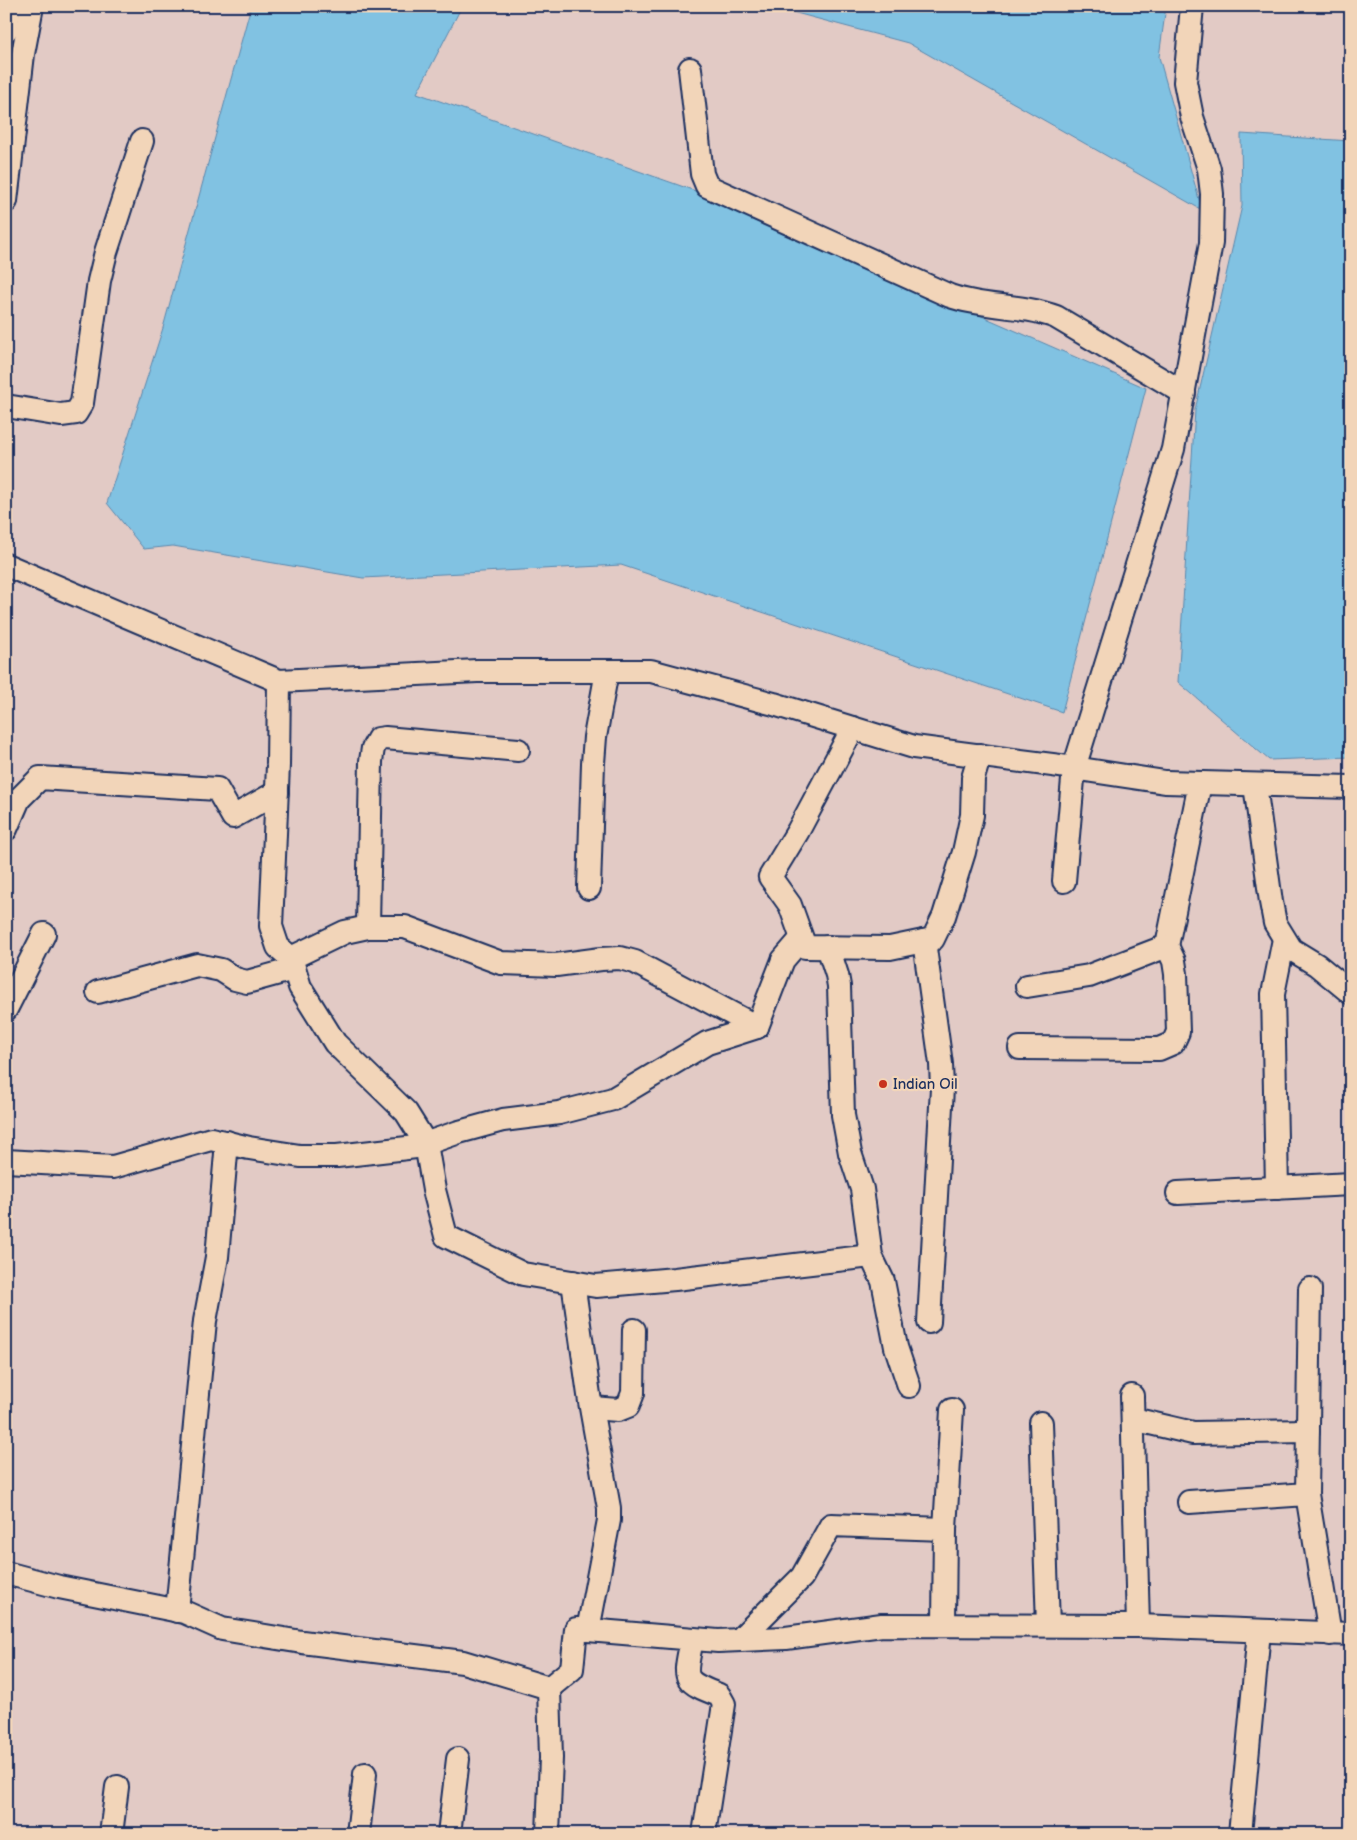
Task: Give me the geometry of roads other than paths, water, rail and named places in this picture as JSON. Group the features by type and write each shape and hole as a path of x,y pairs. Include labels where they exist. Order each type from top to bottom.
{"street":[{"path":"6,30 10,6"},
{"path":"6,201 23,54 32,6"},
{"path":"1064,880 1074,768 1173,449 1212,243 1212,194 1209,168 1192,117 1184,82 1192,6"},
{"path":"690,69 702,174 707,186 950,296 965,301 1038,310 1056,317 1184,393"},
{"path":"6,406 61,415 76,413 82,403 99,281 106,252 142,141"},
{"path":"6,565 279,681 477,671 651,671 774,704 914,747 1165,782 1347,787"},
{"path":"589,888 595,737 607,671"},
{"path":"279,681 272,926 278,948 293,964 300,987 335,1043 406,1112 426,1144 434,1190 446,1236 523,1274 596,1286 675,1279 870,1256"},
{"path":"853,728 798,831 770,877 790,906 805,947 890,948 933,939 944,916 964,852 972,815 973,778 980,756"},
{"path":"368,927 371,760 373,748 378,740 385,738 518,750"},
{"path":"6,829 19,798 40,778 217,789 233,817 277,792"},
{"path":"1020,1048 1159,1048 1173,1044 1178,1032 1176,974 1174,961 1167,946 1200,783"},
{"path":"1255,785 1275,923 1291,949 1317,965 1351,993"},
{"path":"98,992 197,965 221,970 235,979 247,982 293,964 345,932 368,927 405,926 500,963 556,966 620,958 635,962 757,1027"},
{"path":"6,1009 44,934"},
{"path":"757,1027 783,960 802,939"},
{"path":"1277,1188 1273,994 1284,939"},
{"path":"924,941 941,1064 942,1088 929,1322"},
{"path":"1028,986 1089,976 1167,946"},
{"path":"828,947 839,986 843,1105 846,1135 862,1189 870,1256 883,1281 896,1347 909,1386"},
{"path":"6,1161 113,1167 211,1139 300,1156 337,1156 416,1147 459,1132 503,1120 559,1113 613,1100 708,1043 757,1027"},
{"path":"177,1611 205,1321 217,1257 227,1142"},
{"path":"1178,1193 1351,1184"},
{"path":"573,1282 592,1408 610,1508 588,1630"},
{"path":"550,1688 572,1669 576,1629 718,1641 786,1638 882,1625 1138,1626 1341,1634 1307,1494 1310,1289"},
{"path":"592,1408 618,1410 628,1406 633,1393 634,1330"},
{"path":"1132,1396 1138,1626"},
{"path":"944,1625 945,1529 952,1410"},
{"path":"1133,1419 1193,1432 1308,1431"},
{"path":"1041,1423 1048,1625"},
{"path":"1189,1502 1307,1494"},
{"path":"738,1640 802,1577 831,1525 945,1529"},
{"path":"6,1573 59,1587 177,1611 222,1629 302,1642 463,1662 550,1688"},
{"path":"1240,1834 1259,1631"},
{"path":"692,1639 686,1671 690,1681 698,1687 719,1696 724,1704 704,1834"},
{"path":"548,1834 551,1758 550,1688"},
{"path":"449,1834 458,1759"},
{"path":"358,1834 365,1774"},
{"path":"111,1834 117,1787"}],"water":[{"path":"251,6 462,6 417,93 701,193 1146,388 1062,712 621,565 363,578 173,546 144,549 107,503 163,328"},
{"path":"770,6 1166,6 1159,57 1202,210 908,43"},
{"path":"1241,134 1351,141 1351,757 1269,760 1178,682 1195,410 1242,206"}],"place":[{"name":"Indian Oil","path":"883,1084"}]}
